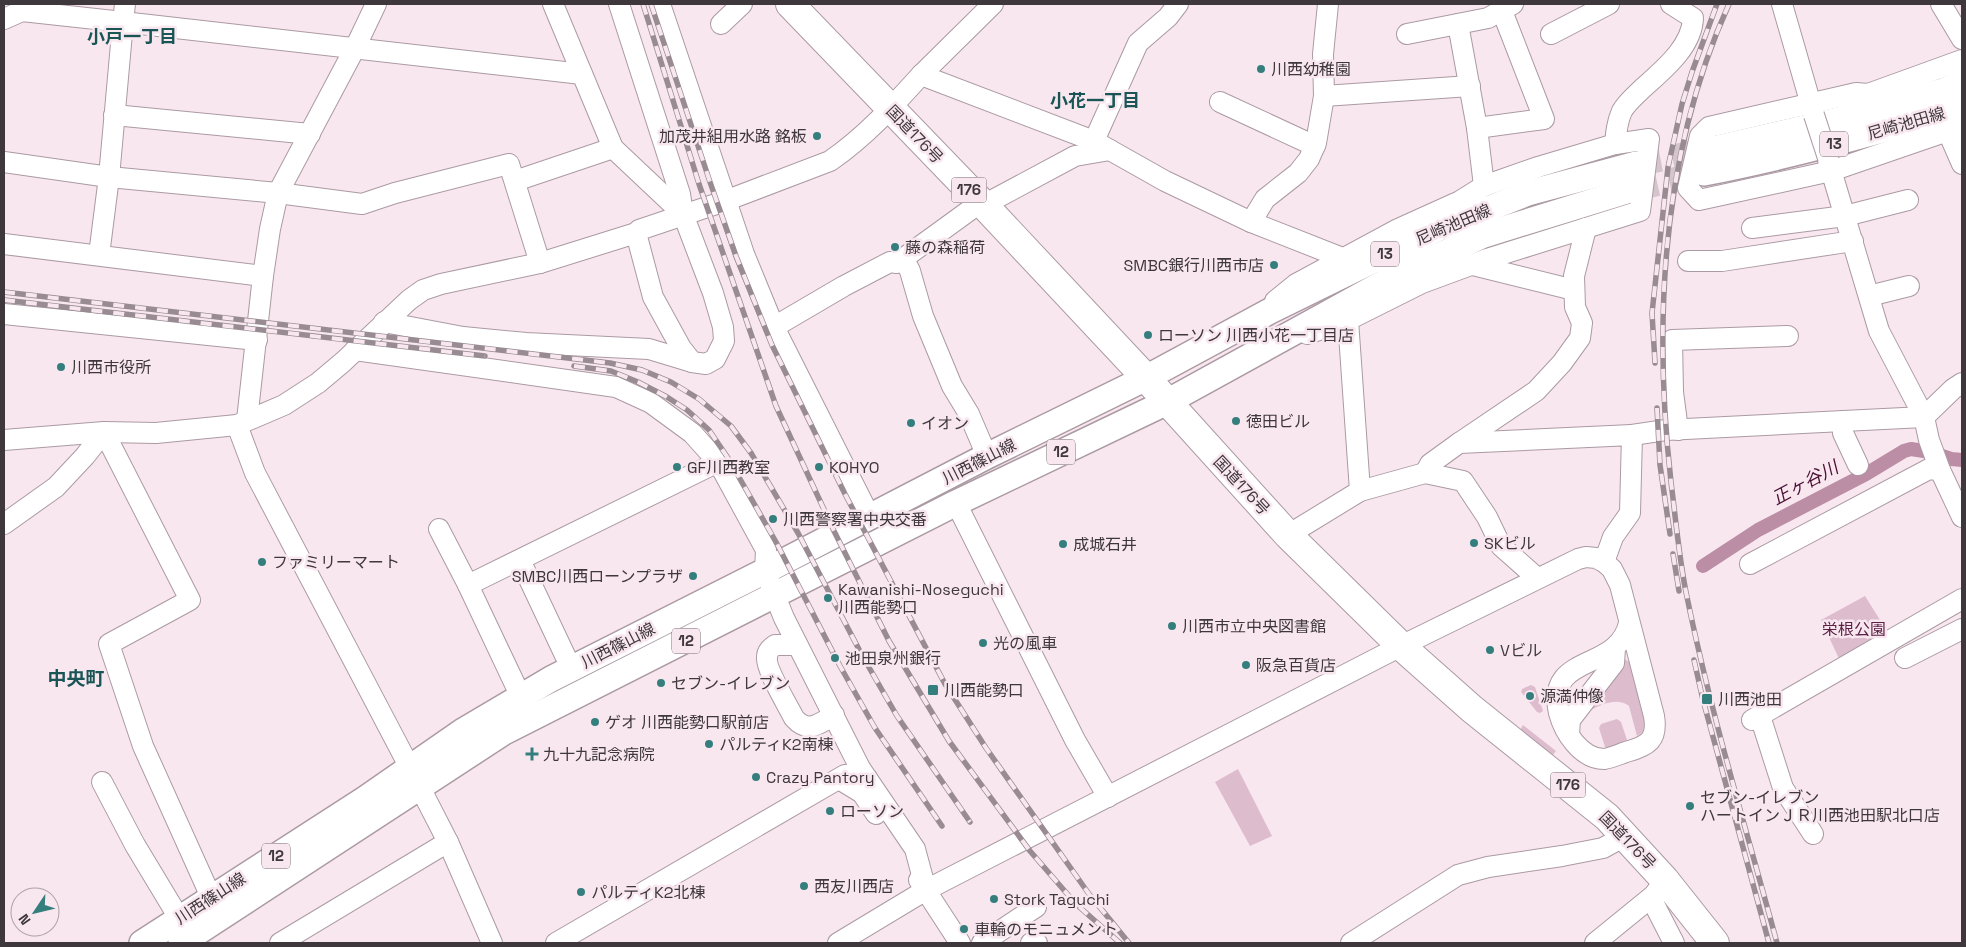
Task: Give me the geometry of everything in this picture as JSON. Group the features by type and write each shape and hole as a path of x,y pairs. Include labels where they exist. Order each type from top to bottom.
{"highway":[{"name":"国道176号","path":"790,4 981,202 1146,378 1288,535 1400,646 1472,709 1584,798 1625,836 1660,887 1715,943"}],"main road":[{"name":"尼崎池田線","path":"1962,83 1943,91 1834,121 1706,162 1772,160 1962,107"},
{"name":"尼崎池田線","path":"1146,378 1252,320 1437,229 1528,193 1636,164"},
{"name":"尼崎池田線","path":"1167,402 1405,271 1484,235 1633,189"},
{"name":"川西篠山線","path":"181,943 415,777 462,731 571,668 765,571 987,456 1146,378"},
{"name":"川西篠山線","path":"142,943 365,800 415,777 956,503 1167,402"}],"street":[{"path":"376,4 355,48 278,193 270,229 257,340 242,423 255,473 448,842 492,943"},
{"path":"553,4 613,148 683,214"},
{"path":"384,322 462,337 526,343 649,349 692,362 706,364 715,359 724,341 723,327 713,293 683,214 680,194 619,4"},
{"path":"660,4 744,254 774,327 870,517"},
{"path":"721,24 742,4"},
{"path":"4,440 104,432 156,433 242,423 284,405 318,383 384,322 423,290 441,284 540,263 636,233 830,161 891,110 920,75 993,4"},
{"path":"774,327 867,274 890,262 900,261 981,202 991,201 1076,156 1102,146 1138,44 1168,17 1178,4"},
{"path":"1251,222 1265,199 1298,173 1309,159 1315,146 1324,96 1323,54 1328,4"},
{"path":"1551,34 1610,4"},
{"path":"1615,144 1616,129 1623,110 1634,96 1666,67 1693,29 1693,18 1671,4"},
{"path":"1782,4 1880,331 1924,417 1937,461 1962,517"},
{"path":"1941,4 1962,40"},
{"path":"1407,34 1488,18 1508,7 1544,119 1477,128"},
{"path":"4,19 22,10 124,13 355,48 582,74"},
{"path":"99,255 109,177 124,13"},
{"path":"1458,24 1477,128 1484,186"},
{"path":"1962,60 1868,94 1856,93 1812,109 1709,127 1700,136 1688,188 1699,200 1955,129 1962,164"},
{"path":"920,75 1102,146 1164,182 1251,222 1344,259"},
{"path":"1324,96 1470,86"},
{"path":"1220,102 1315,146"},
{"path":"114,115 310,134"},
{"path":"1252,320 1296,284 1398,229 1460,201 1484,186 1538,166 1615,144 1649,139 1640,210 1422,283 1348,320 1264,349"},
{"path":"515,181 613,148"},
{"path":"4,162 109,177 278,193 362,204 395,193 508,164 540,263"},
{"path":"1752,228 1845,216 1908,200"},
{"path":"1424,473 1430,464 1536,391 1562,363 1580,338 1582,323 1575,307 1574,276 1586,228"},
{"path":"636,233 653,298 681,348 692,362"},
{"path":"1688,261 1722,261 1853,241"},
{"path":"4,244 263,276"},
{"path":"900,261 910,271 923,316 952,386 969,414 987,456"},
{"path":"1473,265 1574,290"},
{"path":"1869,296 1909,286"},
{"path":"4,314 257,340"},
{"path":"1348,320 1360,492"},
{"path":"1678,430 1673,392 1672,340 1788,336"},
{"path":"355,350 616,387 651,402 698,439 718,462 766,550 765,571 796,645 852,751 915,849 926,890"},
{"path":"1459,443 1632,435 1678,430 1924,417 1953,389 1962,383"},
{"path":"1842,421 1843,433 1858,465"},
{"path":"4,524 56,487 104,432"},
{"path":"104,432 190,600 109,644 143,746 211,897"},
{"path":"1604,562 1613,537 1630,513 1632,435"},
{"path":"1750,564 1930,469 1937,461"},
{"path":"468,585 718,462"},
{"path":"1288,535 1360,492 1424,473 1463,481 1487,517 1501,546 1537,578"},
{"path":"956,503 1075,740 1108,797"},
{"path":"439,529 521,697"},
{"path":"838,943 926,890 1400,646 1537,578 1586,557 1596,558 1612,569 1617,577 1630,623 1656,728 1654,736 1650,741 1638,749 1605,759 1586,753 1569,735 1559,714 1557,700 1563,678 1571,671 1615,648 1625,637 1630,623"},
{"path":"520,560 571,668"},
{"path":"1813,834 1783,788 1756,718 1962,599"},
{"path":"1905,658 1962,629"},
{"path":"796,645 775,644 768,651 766,657 769,668 794,718 800,725 807,727 817,726 834,715"},
{"path":"1569,735 1570,720 1614,663 1615,648"},
{"path":"842,777 849,768 852,751"},
{"path":"556,943 842,777 859,774 868,778"},
{"path":"842,777 862,793 960,943"},
{"path":"102,782 135,844 179,918"},
{"path":"1351,943 1458,875 1488,867 1603,848 1625,836"},
{"path":"280,943 448,842"},
{"path":"1595,943 1660,887"},
{"path":"1660,887 1654,904 1674,943"},
{"path":"982,943 1036,907"},
{"path":"1031,943 1035,941 1037,943"}],"green space":[{"name":"栄根公園","path":"1865,596 1890,636 1841,663 1821,620"},
{"path":"1623,658 1631,663 1645,724 1643,732 1637,736 1629,706 1625,703 1605,704 1591,710 1589,705"},
{"path":"1531,685 1535,687 1543,711 1540,713 1537,712 1521,692 1522,689"},
{"path":"1617,719 1621,722 1627,740 1625,744 1609,750 1605,747 1599,728 1601,724"},
{"path":"1523,725 1556,751 1553,755 1520,730"},
{"path":"1238,769 1272,836 1250,846 1215,782"}],"waterway":[{"name":"正ヶ谷川","path":"1703,566 1758,530 1866,474 1904,451 1911,449 1962,460"}],"tunnel":[{"path":"1636,164 1709,150"},
{"path":"1633,189 1704,173"}],"railway":[{"path":"643,4 699,184 776,406 834,531 889,641 949,741 1030,851 1076,904 1120,943"},
{"path":"651,4 736,256 772,345 845,494 945,684 986,748 1089,894 1129,943"},
{"path":"1655,363 1652,313 1668,167 1682,104 1717,4"},
{"path":"1729,4 1706,61 1689,119 1676,179 1668,239 1664,300 1663,360 1666,421 1678,540 1696,641 1777,943"},
{"path":"4,292 610,363 642,370 671,382 699,399 731,426 751,453 798,533 863,657 897,716 970,822"},
{"path":"4,300 485,356"},
{"path":"574,366 611,371 638,382 687,410 709,430 728,458 776,542 840,666 875,728 942,826"},
{"path":"1657,408 1660,465 1670,534"},
{"path":"1673,554 1679,591"},
{"path":"1694,660 1703,700 1769,943"}],"place":[{"name":"川西幼稚園","path":"1261,69"},
{"name":"加茂井組用水路 銘板","path":"817,136"},
{"name":"藤の森稲荷","path":"895,247"},
{"name":"SMBC銀行川西市店","path":"1274,265"},
{"name":"ローソン 川西小花一丁目店","path":"1148,335"},
{"name":"川西市役所","path":"61,367"},
{"name":"徳田ビル","path":"1236,421"},
{"name":"イオン","path":"911,423"},
{"name":"GF川西教室","path":"677,467"},
{"name":"KOHYO","path":"819,467"},
{"name":"川西警察署中央交番","path":"773,519"},
{"name":"SKビル","path":"1474,543"},
{"name":"成城石井","path":"1063,544"},
{"name":"ファミリーマート","path":"262,562"},
{"name":"SMBC川西ローンプラザ","path":"693,576"},
{"name":"Kawanishi-Noseguchi 川西能勢口","path":"828,598"},
{"name":"川西市立中央図書館","path":"1172,626"},
{"name":"光の風車","path":"983,643"},
{"name":"Vビル","path":"1490,650"},
{"name":"池田泉州銀行","path":"835,658"},
{"name":"阪急百貨店","path":"1246,665"},
{"name":"セブン-イレブン","path":"661,683"},
{"name":"川西能勢口","path":"933,690"},
{"name":"源満仲像","path":"1530,696"},
{"name":"川西池田","path":"1707,699"},
{"name":"ゲオ 川西能勢口駅前店","path":"595,722"},
{"name":"パルティK2南棟","path":"709,744"},
{"name":"九十九記念病院","path":"532,754"},
{"name":"Crazy Pantory","path":"756,777"},
{"name":"セブン-イレブン ハートインＪＲ川西池田駅北口店","path":"1690,806"},
{"name":"ローソン","path":"830,811"},
{"name":"西友川西店","path":"804,886"},
{"name":"パルティK2北棟","path":"581,892"},
{"name":"Stork Taguchi","path":"994,899"},
{"name":"車輪のモニュメント","path":"964,929"}],"district":[{"name":"小戸一丁目","path":"132,37"},
{"name":"小花一丁目","path":"1095,101"},
{"name":"中央町","path":"76,678"}]}
